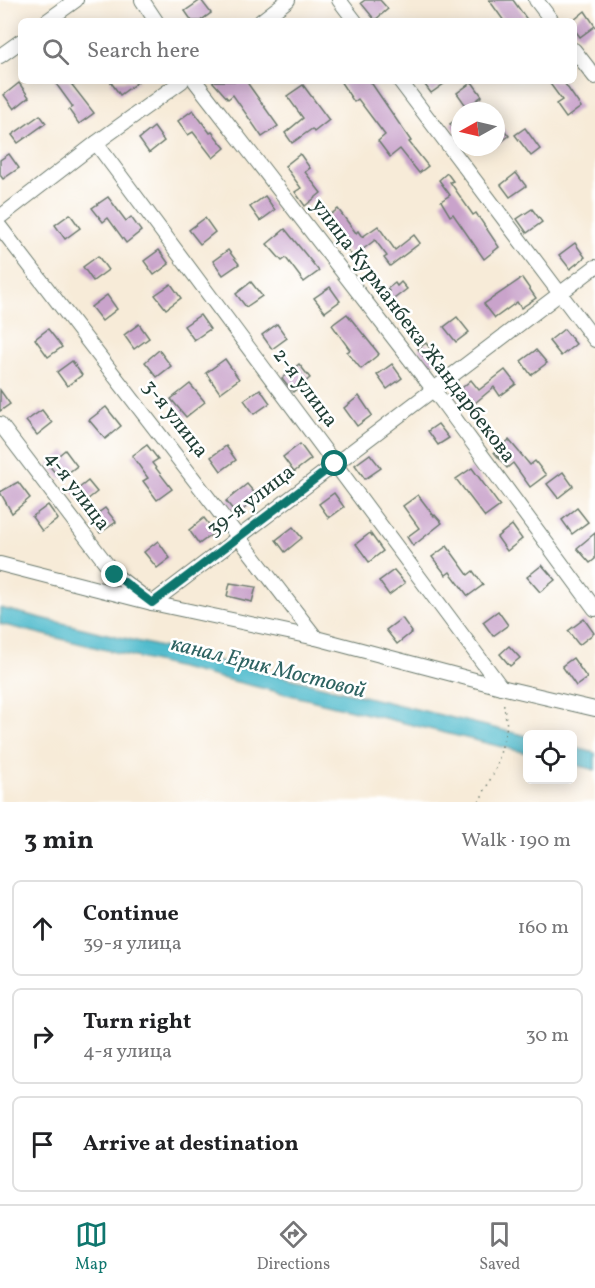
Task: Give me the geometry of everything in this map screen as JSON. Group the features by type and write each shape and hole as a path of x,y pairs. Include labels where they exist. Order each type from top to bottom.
{"street":[{"path":"51,18 76,0"},
{"path":"142,0 154,18"},
{"path":"265,18 288,0"},
{"path":"339,0 353,18"},
{"path":"536,0 550,18"},
{"path":"0,56 18,42"},
{"path":"577,54 595,77"},
{"path":"0,217 96,143 179,84"},
{"name":"улица Курманбека Жандарбекова","path":"197,84 433,390 595,609"},
{"path":"402,84 595,340"},
{"name":"2-я улица","path":"96,143 501,687"},
{"name":"3-я улица","path":"0,226 316,638"},
{"name":"39-я улица","path":"152,603 595,267"},
{"name":"4-я улица","path":"0,424 115,575 152,603"},
{"path":"0,564 152,603 316,638 501,687 595,709"}],"path":[{"path":"479,802 497,766 507,726 501,687"}],"water":[{"name":"канал Ерик Мостовой","path":"0,608 523,735 523,752 0,624"},
{"path":"577,748 595,753 595,770 577,765"}],"building":[{"path":"201,0 211,13 204,18 190,18 185,11"},
{"path":"365,0 380,0 388,9 377,18 373,18 361,3"},
{"path":"489,0 513,0 526,18 502,18"},
{"path":"585,11 595,26 580,37 577,33 576,18"},
{"path":"18,84 29,97 14,109 4,95"},
{"path":"56,84 71,84 94,113 79,124 69,110 73,107"},
{"path":"112,84 135,84 120,95"},
{"path":"215,84 248,84 278,126 262,137 233,95 228,99"},
{"path":"342,84 372,84 411,141 409,142 428,166 419,173 400,149 390,157 378,141 385,135 358,99 354,102"},
{"path":"424,84 444,84 431,93"},
{"path":"469,84 473,84 482,96 474,102 463,102 457,93"},
{"path":"550,84 565,84 581,107 566,118 556,104 562,100"},
{"path":"303,85 329,120 314,132 312,129 292,143 285,133 303,118 287,96"},
{"path":"193,110 210,133 212,132 225,148 213,158 193,132 188,135 178,121"},
{"path":"40,115 46,123 18,143 12,135"},
{"path":"154,127 164,141 149,153 139,139"},
{"path":"525,128 540,149 531,156 515,135"},
{"path":"9,154 19,168 3,179 0,175 0,160"},
{"path":"300,154 310,168 305,172 321,193 305,206 295,192 301,188 285,166"},
{"path":"447,173 453,181 450,182 473,215 476,213 499,247 484,259 453,214 450,216 441,201 450,195 439,180"},
{"path":"516,173 526,186 510,197 501,185"},
{"path":"265,196 275,210 260,221 250,207"},
{"path":"108,197 126,221 131,217 141,231 126,243 108,218 103,222 92,208"},
{"path":"338,209 356,233 358,231 362,237 378,226 395,250 414,235 420,243 390,266 384,258 387,256 375,240 353,257 323,220"},
{"path":"532,209 542,222 527,233 517,219"},
{"path":"70,214 80,228 65,239 55,225"},
{"path":"205,218 215,232 200,244 189,230"},
{"path":"285,229 319,271 304,282 286,258 282,261 267,244"},
{"path":"575,243 585,257 570,269 559,255"},
{"path":"159,250 169,264 154,275 144,261"},
{"path":"228,250 239,264 223,275 213,261"},
{"path":"98,256 108,270 93,281 83,267"},
{"path":"522,278 536,298 521,308 517,302 495,318 484,304"},
{"path":"251,282 262,296 246,307 236,294"},
{"path":"401,282 407,289 386,305 381,298 389,291 387,289"},
{"path":"171,284 181,298 166,309 155,295"},
{"path":"330,287 340,301 325,312 314,298"},
{"path":"107,295 117,309 102,321 91,307"},
{"path":"347,314 379,354 361,369 347,352 350,350 332,325"},
{"path":"200,315 210,329 194,340 184,326"},
{"path":"457,317 469,332 456,342 444,327"},
{"path":"139,324 149,338 134,349 124,335"},
{"path":"277,324 287,338 272,349 262,335"},
{"path":"48,329 62,347 48,357 35,339"},
{"path":"564,329 576,344 561,356 549,341"},
{"path":"426,343 438,359 430,365 418,349"},
{"path":"159,350 171,366 157,377 145,362"},
{"path":"536,350 547,363 531,375 521,361"},
{"path":"225,359 239,379 220,393 206,373"},
{"path":"72,361 82,375 67,386 57,372"},
{"path":"299,364 310,378 293,392 282,378"},
{"path":"392,364 402,378 387,389 377,375"},
{"path":"505,370 516,384 500,396 494,387 469,408 456,393 471,380 479,390"},
{"path":"190,384 205,402 186,417 171,399"},
{"path":"260,389 270,403 254,414 244,400"},
{"path":"0,390 10,404 0,411"},
{"path":"359,396 372,415 357,426 344,408"},
{"path":"106,407 121,426 105,439 89,420"},
{"path":"42,410 52,423 37,435 26,421"},
{"path":"438,424 449,438 438,445 428,431"},
{"path":"509,440 530,465 535,461 546,475 530,487 513,463 507,468 494,452"},
{"path":"300,444 311,459 294,472 283,457"},
{"path":"147,445 158,459 152,463 172,489 157,500 143,481 148,478 132,456"},
{"path":"226,446 236,460 221,471 211,457"},
{"path":"65,450 77,466 60,479 48,464"},
{"path":"370,454 381,468 365,479 355,465"},
{"path":"472,468 500,506 485,517 456,479"},
{"path":"563,472 573,486 558,498 547,484"},
{"path":"88,481 97,492 82,504 73,493"},
{"path":"18,482 30,498 12,513 0,492"},
{"path":"247,484 258,497 237,515 226,501"},
{"path":"334,493 344,507 329,518 319,504"},
{"path":"418,495 442,523 413,546 407,537 419,528 403,506"},
{"path":"48,505 58,519 42,531 32,517"},
{"path":"105,508 116,522 100,533 90,519"},
{"path":"577,508 588,522 572,534 562,520"},
{"path":"204,518 215,532 199,544 189,530"},
{"path":"512,525 522,539 507,551 497,537"},
{"path":"293,527 302,538 285,552 276,540"},
{"path":"370,533 383,551 369,562 356,544"},
{"path":"595,533 595,559 590,563 577,548"},
{"path":"158,541 170,558 157,568 144,552"},
{"path":"447,546 468,575 473,571 483,585 468,596 450,572 446,575 432,557"},
{"path":"542,565 555,580 540,592 527,577"},
{"path":"394,570 405,583 389,595 379,581"},
{"path":"230,583 256,587 252,602 227,596"},
{"path":"498,611 508,625 493,636 483,622"},
{"path":"402,618 412,632 397,644 386,630"},
{"path":"584,619 594,633 579,645 568,631"},
{"path":"509,646 520,658 510,666 500,654"},
{"path":"573,658 587,678 576,686 562,666"}],"route":[{"path":"115,575 152,603 335,464"}]}
